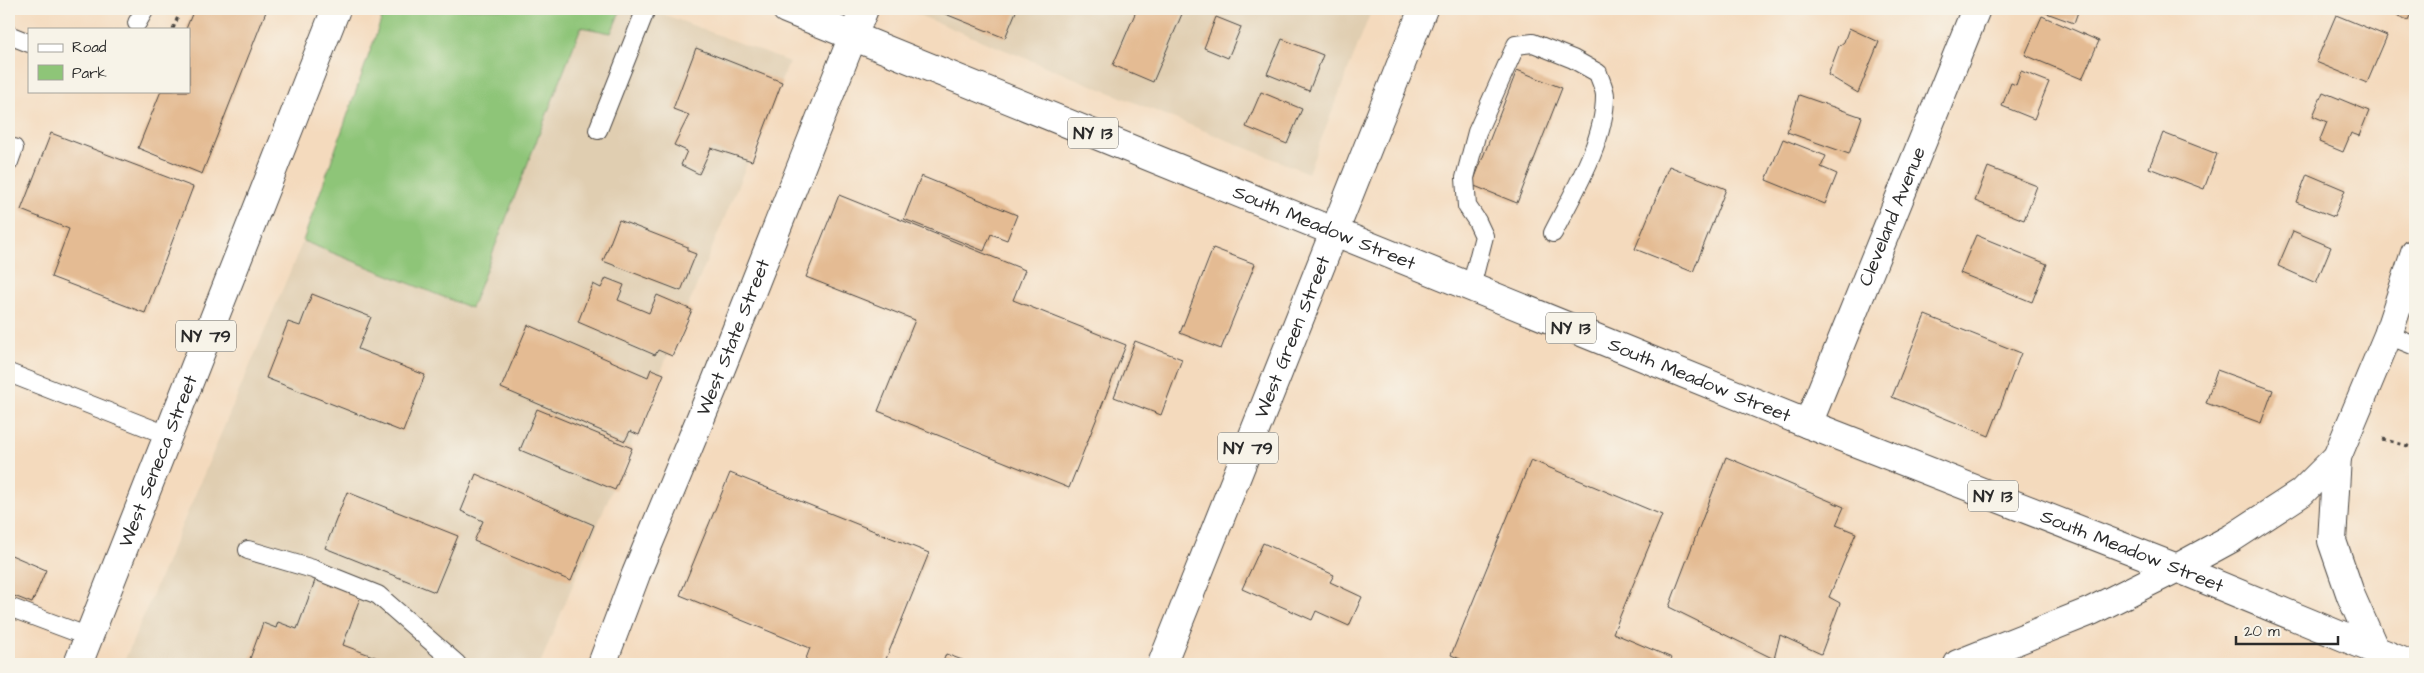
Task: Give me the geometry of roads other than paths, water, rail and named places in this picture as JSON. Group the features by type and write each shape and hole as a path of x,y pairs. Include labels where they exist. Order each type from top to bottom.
{"main road":[{"name":"West Seneca Street","path":"78,664 336,9"},
{"name":"NY 13","path":"786,9 853,36"},
{"name":"West State Street","path":"602,664 636,574 716,381 864,9"},
{"name":"West Green Street","path":"1162,664 1423,9"},
{"name":"Cleveland Avenue","path":"1808,424 1976,9"},
{"name":"South Meadow Street","path":"853,36 1808,424 2177,568 2392,657"},
{"path":"2392,657 2347,586 2332,541 2337,457 2388,335 2415,253"},
{"path":"1958,664 1997,657 2177,568 2232,538 2301,493 2337,457"}],"lane":[{"path":"598,130 646,9"},
{"path":"9,35 28,43"},
{"path":"1471,287 1484,236 1467,206 1465,178 1477,132 1516,45 1533,42 1573,59 1598,73 1605,94 1600,126 1588,164 1553,233"},
{"path":"2388,335 2415,346"},
{"path":"9,373 167,435"},
{"path":"248,550 313,569 378,595 457,664"},
{"path":"9,607 89,637"}]}
